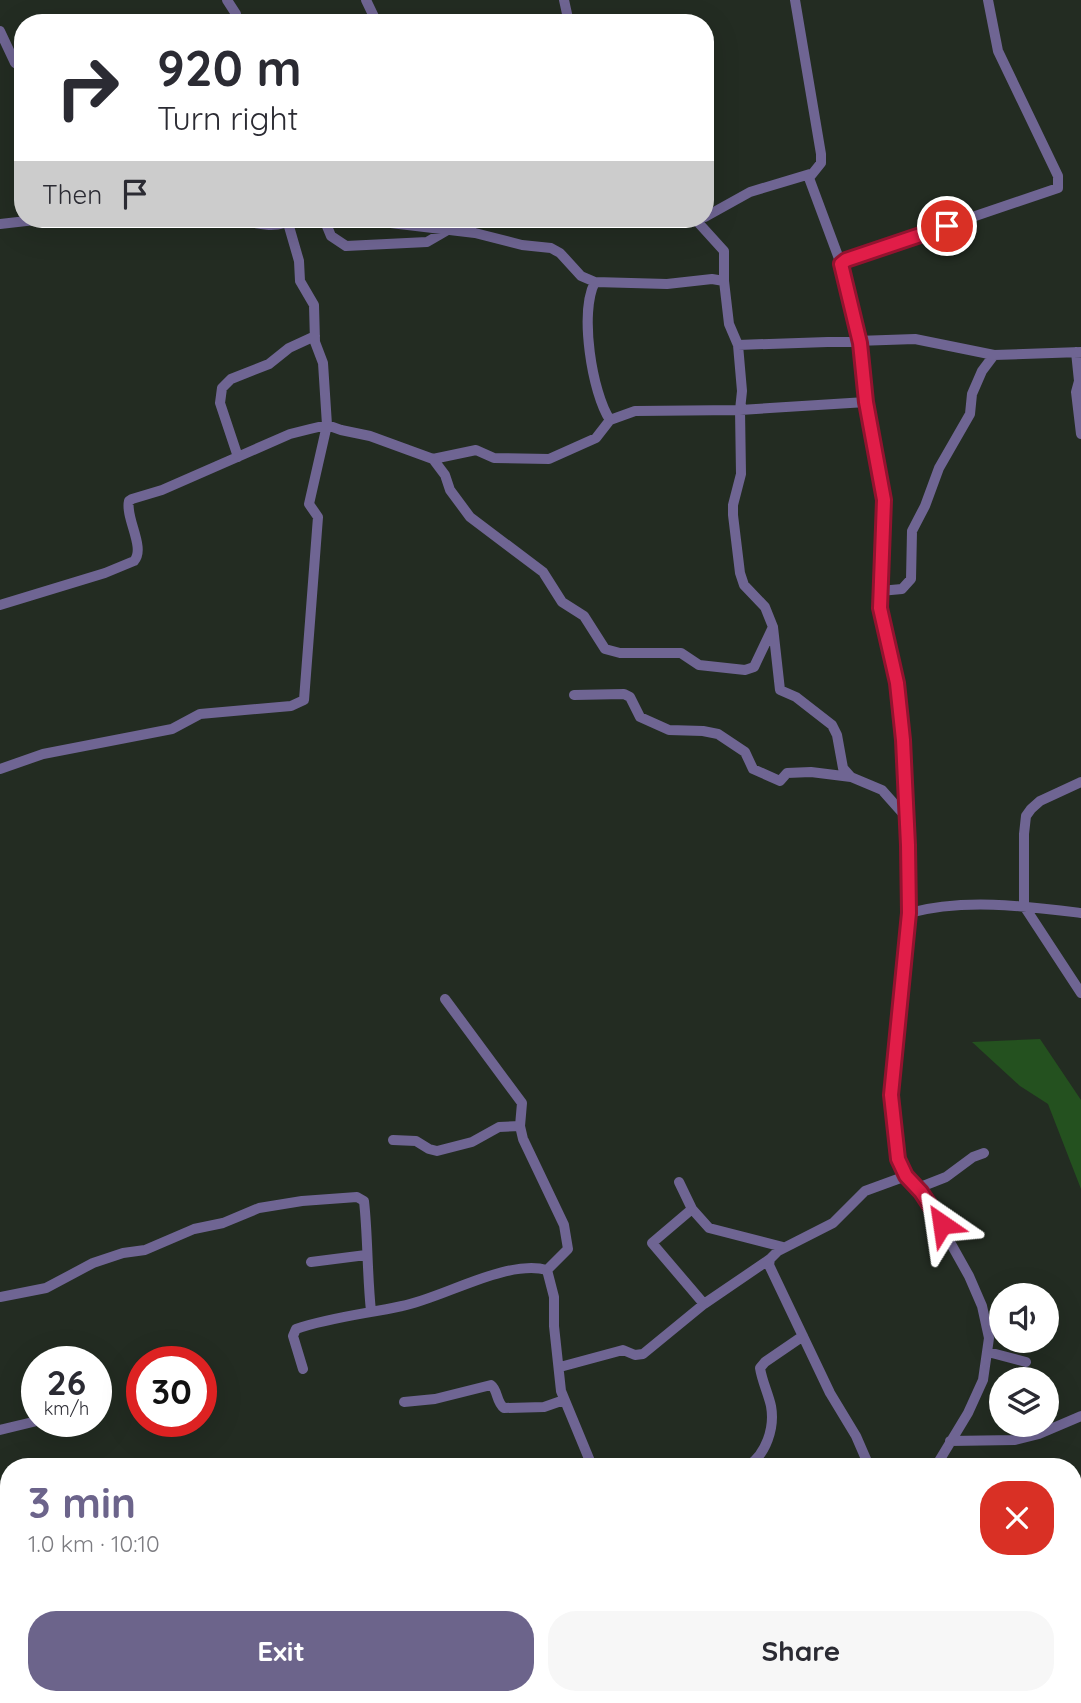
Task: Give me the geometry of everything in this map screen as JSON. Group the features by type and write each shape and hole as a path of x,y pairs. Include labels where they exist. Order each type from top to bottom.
{"street":[{"path":"714,211 750,192 810,174 821,163 795,0"},
{"path":"841,264 846,260 1058,188 1058,176 1000,55 988,0"},
{"path":"0,32 14,61"},
{"path":"810,174 810,184 841,264 860,343 866,402 884,500 880,591 884,631 900,701 909,913 891,1095 895,1144 906,1176 918,1188 957,1252 987,1320 988,1352 983,1380 940,1458"},
{"path":"0,769 43,754 172,729 200,714 291,706 303,700 318,517 309,505 327,425 323,363 316,344 314,305 300,281 299,261 292,228"},
{"path":"328,228 331,236 346,246 427,242 446,231"},
{"path":"424,228 475,233 522,245 551,248 560,253 581,276 595,282 667,284 712,279 724,281"},
{"path":"707,228 724,251 729,324 738,345 742,391 741,482 733,505 733,515 740,573 744,585 765,607 773,626 781,691 796,697 832,725 837,735 841,765 851,777"},
{"path":"595,282 590,295 590,355 598,396 610,420"},
{"path":"237,457 220,403 222,388 231,379 269,364 289,348 315,336"},
{"path":"738,345 925,340 994,355 1078,352 1079,381 1076,392 1081,435"},
{"path":"863,359 876,341"},
{"path":"880,591 902,589 911,579 912,531 925,506 939,468 970,414 972,394 982,371 994,355"},
{"path":"0,605 129,564 138,554 129,514 129,500 162,490 290,434 327,425 370,436 433,459 476,450 494,458 517,457 533,460 549,459 596,438 610,420 635,411 740,410 866,402"},
{"path":"433,459 445,475 450,490 470,517 543,572 562,602 584,616 606,649 620,653 681,653 699,666 749,670 754,667 773,626"},
{"path":"574,695 628,696 640,717 668,730 718,734 745,752 754,769 772,779 780,780 787,773 811,772 851,777 881,790 906,817"},
{"path":"1081,782 1040,802 1026,816 1024,823 1024,906 1081,993"},
{"path":"909,913 941,905 1024,906 1081,913"},
{"path":"445,999 486,1057 521,1100 520,1126 523,1139 567,1232 568,1249 547,1270"},
{"path":"393,1140 410,1140 437,1151 472,1142 499,1127 520,1126"},
{"path":"918,1188 946,1177 984,1153"},
{"path":"559,1367 623,1350 635,1355 643,1354 704,1304 770,1259 783,1247 833,1223 865,1191 906,1176"},
{"path":"679,1182 692,1209 709,1228 783,1247"},
{"path":"0,1297 46,1288 93,1263 123,1253 145,1250 194,1229 223,1223 259,1208 302,1201 357,1197 364,1200 371,1311"},
{"path":"692,1209 652,1243 704,1304"},
{"path":"311,1262 366,1255"},
{"path":"770,1259 772,1274 866,1458"},
{"path":"303,1369 292,1336 296,1329 341,1316 420,1302 467,1283 527,1268 547,1270"},
{"path":"547,1270 554,1297 554,1326 564,1400 589,1458"},
{"path":"757,1458 770,1431 772,1412 760,1368 803,1336"},
{"path":"988,1352 1026,1363"},
{"path":"404,1402 435,1399 491,1385 504,1408 544,1407 564,1400"},
{"path":"950,1441 1015,1440 1039,1434 1081,1416"},
{"path":"0,1430 21,1425"}],"green space":[{"path":"1040,1039 1081,1100 1081,1189 1048,1104 1020,1086 972,1042"}],"route":[{"path":"942,1224 921,1192 906,1176 898,1159 891,1114 898,1010 909,913 903,740 897,683 880,608 884,500 866,402 863,359 841,264 947,226"}]}
